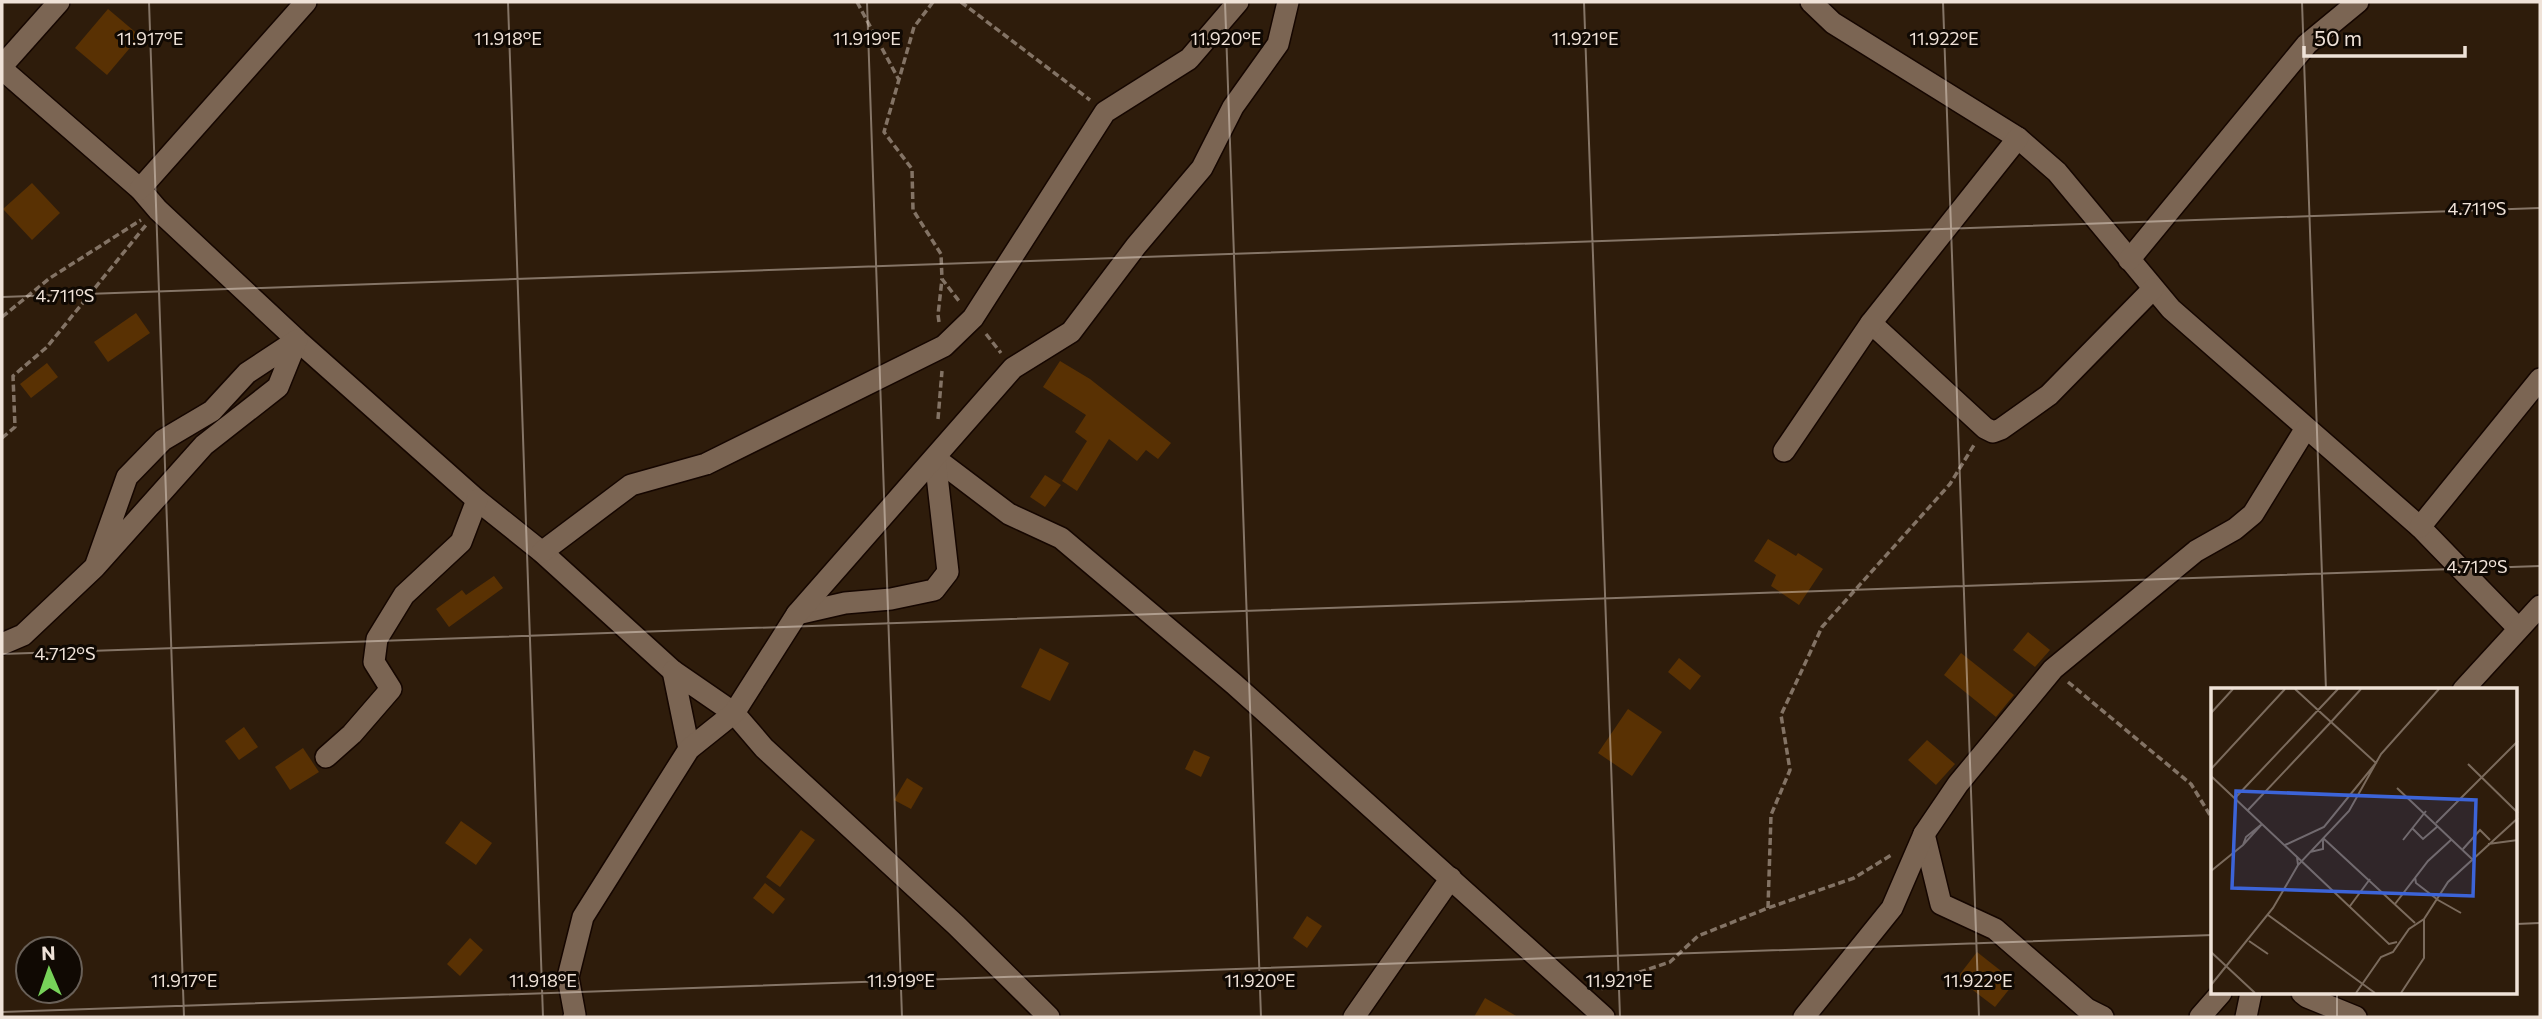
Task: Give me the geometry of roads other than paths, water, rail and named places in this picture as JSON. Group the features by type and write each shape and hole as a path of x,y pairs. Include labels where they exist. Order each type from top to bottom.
{"street":[{"path":"58,2 2,68 140,189 158,210 297,340 477,500 542,552 673,671 734,713 764,748 956,925 1049,1017"},
{"path":"140,189 306,2"},
{"path":"542,552 631,485 706,464 944,346 973,318 1105,111 1189,59 1238,2"},
{"path":"576,1017 568,976 583,917 689,750 734,713 797,614 1013,368 1071,332 1136,246 1202,168 1233,107 1278,44 1288,2"},
{"path":"1811,2 1833,23 2018,138 2057,172 2171,309 2420,527 2518,628"},
{"path":"2129,260 2307,44 2358,2"},
{"path":"1784,450 1871,323 2018,138"},
{"path":"1871,323 1985,428 1993,432 2049,396 2153,289"},
{"path":"95,568 127,477 163,440 212,411 247,373 297,340"},
{"path":"2,657 95,568 204,445 278,387 297,340"},
{"path":"2420,527 2540,379"},
{"path":"1804,1017 1892,908 1924,834 1958,784 2053,669 2196,551 2235,529 2253,514 2306,428"},
{"path":"797,614 934,590 948,572 935,458"},
{"path":"935,458 1009,514 1061,538 1234,684 1604,1017"},
{"path":"326,757 352,734 391,689 374,662 377,639 404,595 461,542 477,500"},
{"path":"2465,688 2540,606"},
{"path":"2,644 23,635"},
{"path":"673,671 689,750"},
{"path":"1924,834 1941,904 1995,929 2087,1009 2102,1017"},
{"path":"1354,1017 1451,878"},
{"path":"2200,1017 2219,995"},
{"path":"2246,1017 2251,995"},
{"path":"2304,995 2356,1017"}]}
